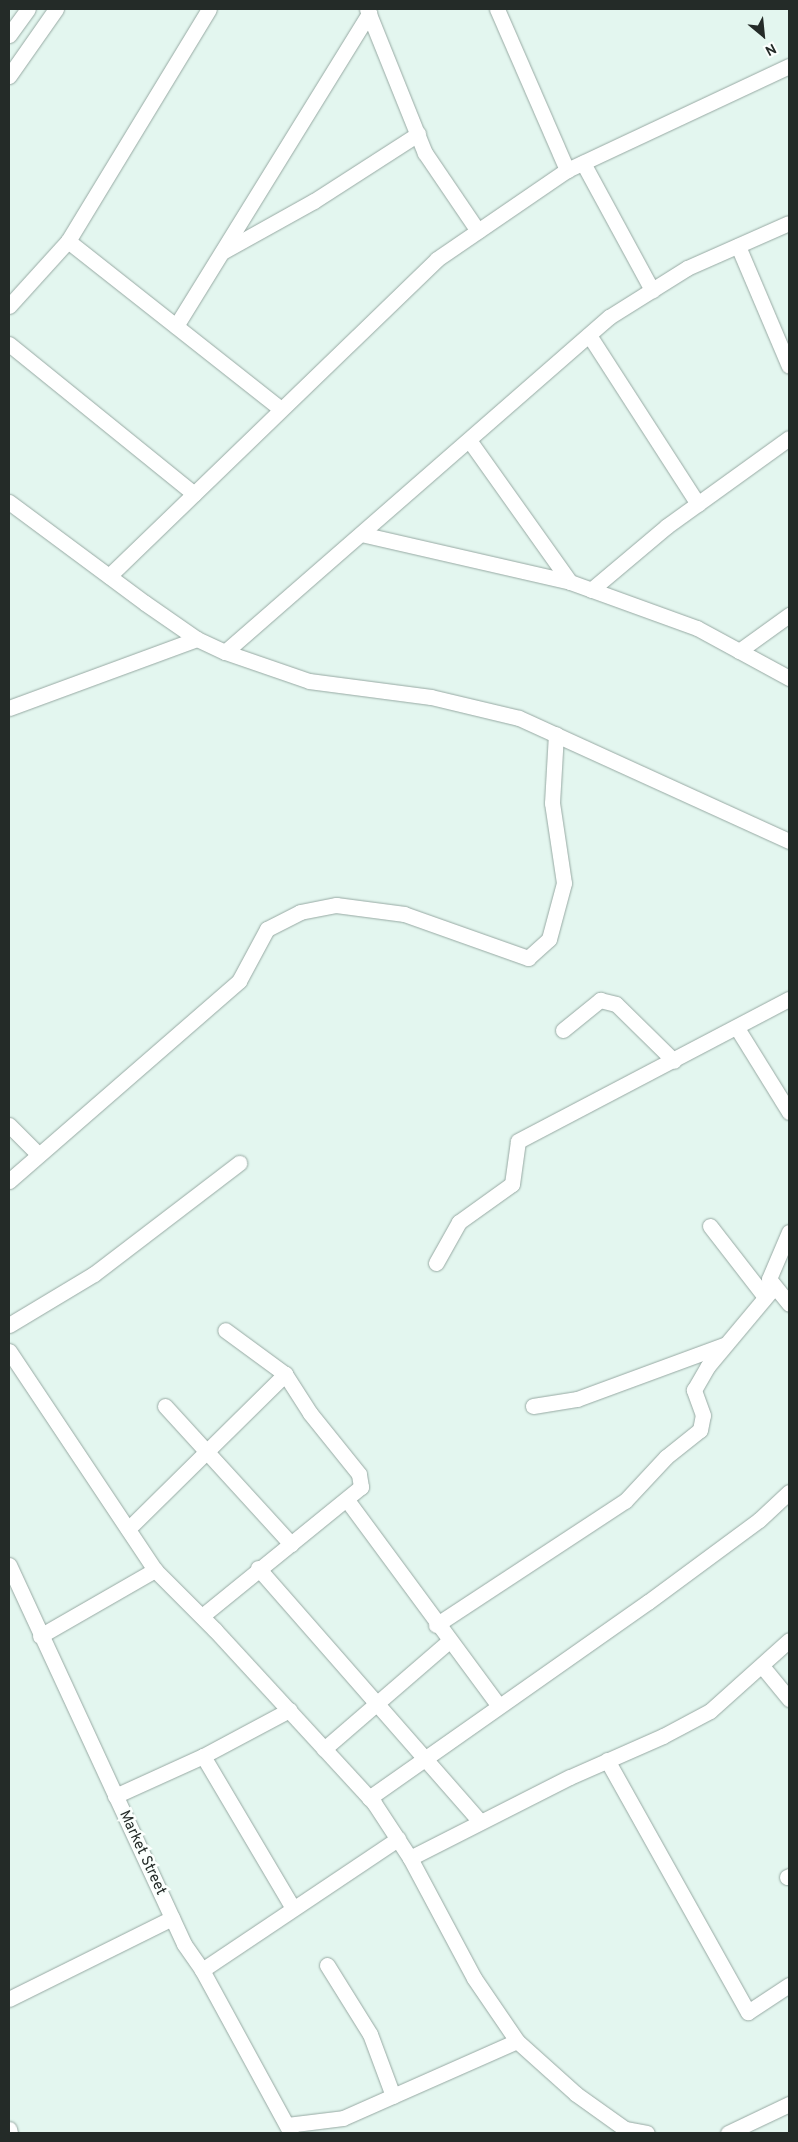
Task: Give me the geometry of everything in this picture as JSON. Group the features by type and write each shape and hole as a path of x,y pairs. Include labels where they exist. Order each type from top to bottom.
{"street":[{"path":"9,35 28,9"},
{"path":"9,76 56,9"},
{"path":"9,306 68,241 209,9"},
{"path":"497,9 567,170"},
{"path":"176,326 368,11"},
{"path":"368,11 425,153 478,231"},
{"path":"109,576 437,259 567,170 789,66"},
{"path":"222,252 314,201 418,134"},
{"path":"583,163 652,290"},
{"path":"225,652 609,317 687,268 789,223"},
{"path":"68,241 282,409"},
{"path":"738,246 789,366"},
{"path":"589,334 698,504"},
{"path":"9,344 194,494"},
{"path":"591,590 698,504 789,438"},
{"path":"468,440 570,582"},
{"path":"9,502 197,639 225,652 309,681 431,697 519,718 789,841"},
{"path":"361,534 570,582 697,628 789,678"},
{"path":"739,651 789,615"},
{"path":"9,708 197,639"},
{"path":"9,1181 239,981 267,929 300,912 336,904 404,914 528,958 549,939 564,883 552,803 556,734"},
{"path":"436,1263 459,1222 512,1184 518,1141 737,1028 789,999"},
{"path":"563,1030 600,1000 616,1004 674,1061"},
{"path":"737,1028 789,1112"},
{"path":"9,1125 38,1154"},
{"path":"9,1325 94,1274 239,1162"},
{"path":"710,1226 769,1292 789,1304"},
{"path":"436,1625 625,1501 666,1457 700,1430 703,1415 694,1390 726,1345 769,1292 769,1279 789,1232"},
{"path":"202,1616 258,1568 347,1500 361,1487 359,1474 310,1413 285,1374 225,1330"},
{"path":"533,1406 577,1399 726,1345"},
{"path":"9,1351 155,1570 202,1616 369,1798 410,1858 474,1978 518,2041 576,2094 621,2131 647,2133"},
{"path":"128,1529 285,1374"},
{"path":"165,1406 291,1544"},
{"path":"369,1798 424,1756 499,1706 751,1526 789,1492"},
{"path":"347,1500 448,1642 499,1706"},
{"name":"Market Street","path":"9,1565 40,1636 172,1918 290,2129"},
{"path":"258,1568 480,1822"},
{"path":"40,1636 155,1570"},
{"path":"410,1858 480,1822 710,1711 789,1640"},
{"path":"324,1749 448,1642"},
{"path":"762,1666 789,1699"},
{"path":"115,1796 203,1756 289,1710"},
{"path":"203,1756 293,1908"},
{"path":"607,1760 748,2012 789,1985"},
{"path":"202,1970 398,1839"},
{"path":"9,1999 172,1918"},
{"path":"327,1965 370,2034 393,2096"},
{"path":"290,2129 343,2118 518,2041"},
{"path":"728,2133 789,2104"},
{"path":"9,2129 10,2133"}]}
